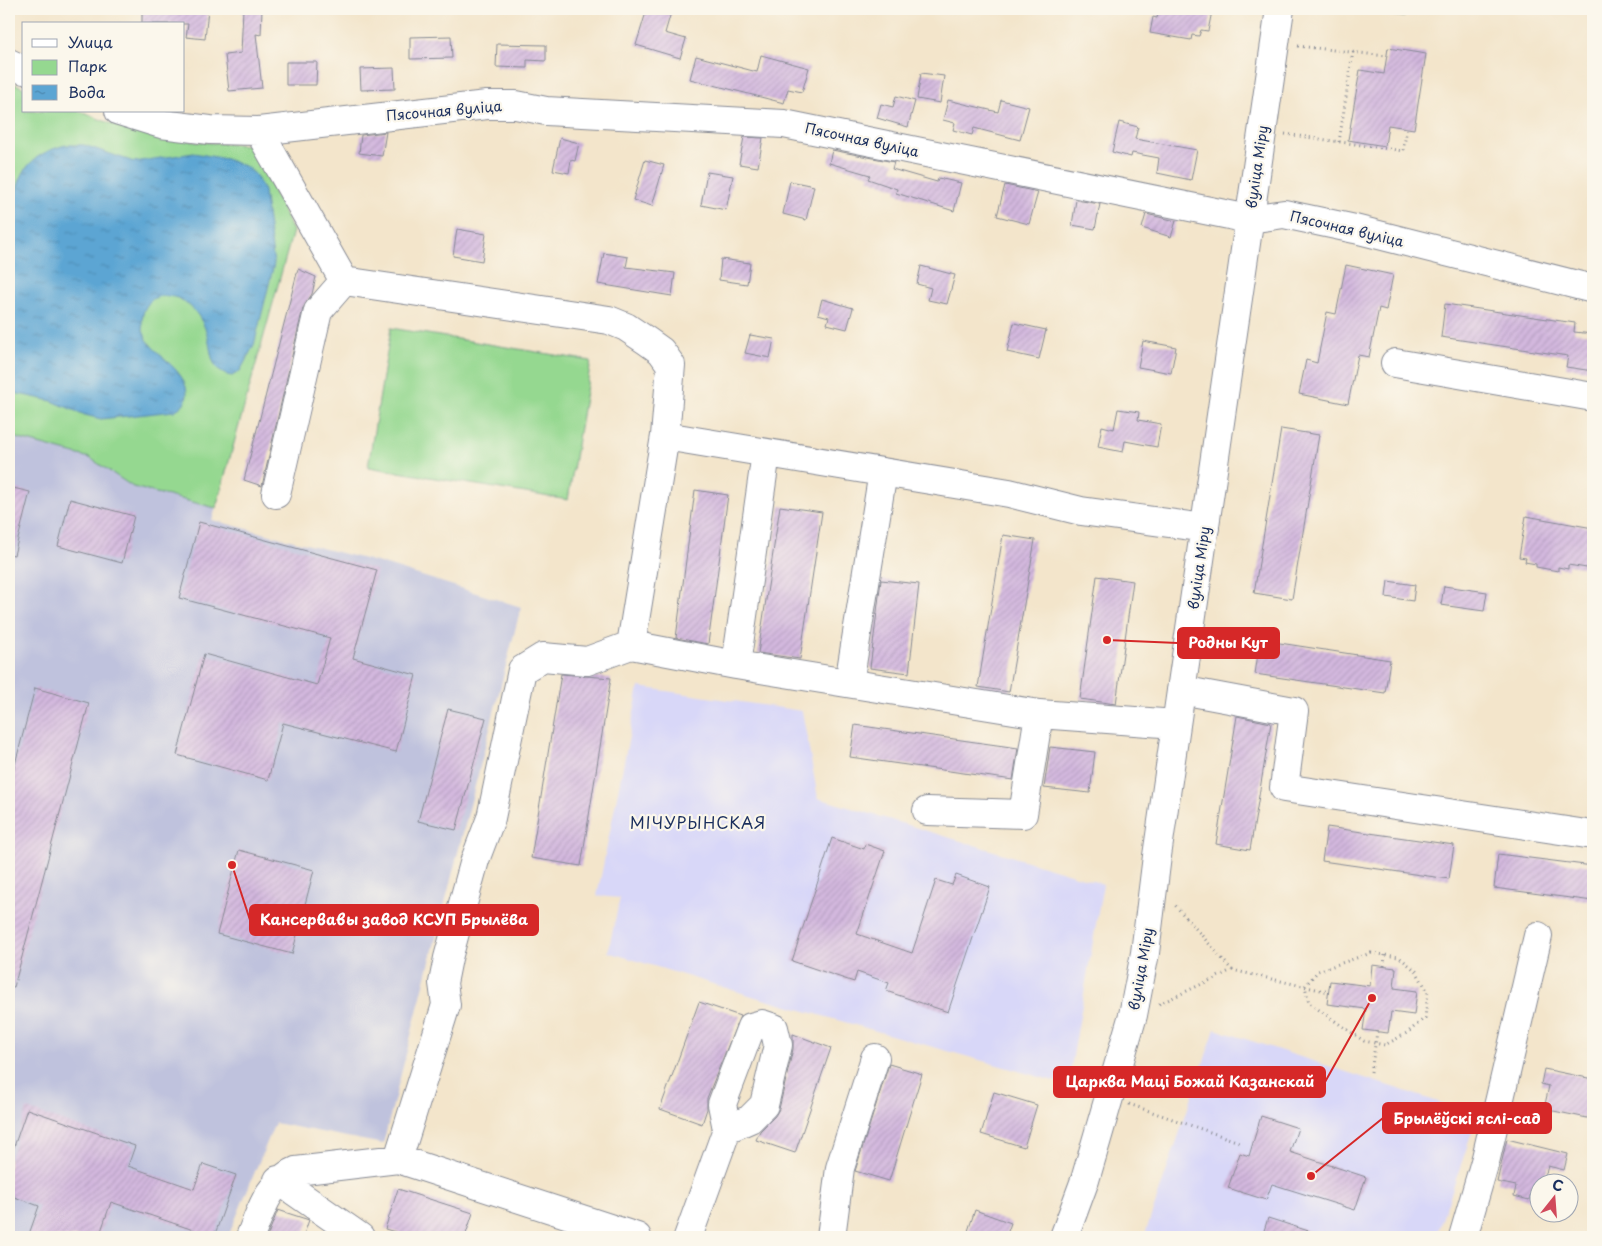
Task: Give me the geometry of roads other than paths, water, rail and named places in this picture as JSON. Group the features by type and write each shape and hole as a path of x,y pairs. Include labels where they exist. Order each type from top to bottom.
{"street":[{"name":"вуліца Міру","path":"1064,1237 1084,1180 1133,1015 1145,953 1204,528 1280,9"},
{"path":"9,63 22,69"},
{"name":"Пясочная вуліца","path":"122,112 161,124 210,130 259,131 487,105 516,105 546,111 784,124 1249,219 1284,214 1355,229 1593,290"},
{"path":"259,131 344,281"},
{"path":"344,281 609,320 626,327 661,352 671,365 665,436 631,645"},
{"path":"276,494 318,310 344,281"},
{"path":"1395,363 1593,397"},
{"path":"665,436 1009,493 1082,511 1204,528"},
{"path":"736,665 766,453"},
{"path":"849,683 883,472"},
{"path":"398,1159 446,1005 443,984 448,958 474,860 491,818 522,670 544,657 587,661 631,645 736,665 1039,714 1176,724"},
{"path":"1181,690 1294,711 1284,788 1593,835"},
{"path":"928,811 1023,814 1039,714"},
{"path":"1463,1237 1486,1158 1538,936"},
{"path":"831,1237 840,1168 875,1058"},
{"path":"688,1237 727,1129"},
{"path":"250,1237 265,1201 278,1180 296,1171 398,1159 605,1232 637,1237"},
{"path":"278,1180 360,1237"}],"water":[{"path":"66,145 84,145 134,162 194,153 226,159 247,167 255,174 264,191 274,264 254,345 240,371 232,376 225,374 216,367 204,327 194,310 185,302 174,297 160,296 154,298 146,306 142,326 145,336 158,353 182,377 186,387 187,395 185,401 174,411 101,419 85,415 52,401 14,393 9,389 9,278 15,196 25,170 33,161 48,151"}],"place":[{"name":"Родны Кут","path":"1107,640"},
{"name":"Кансервавы завод КСУП Брылёва","path":"232,865"},
{"name":"Царква Маці Божай Казанскай","path":"1372,998"},
{"name":"Брылёўскі яслі-сад","path":"1311,1176"}],"district":[{"name":"МІЧУРЫНСКАЯ","path":"698,823"}]}
